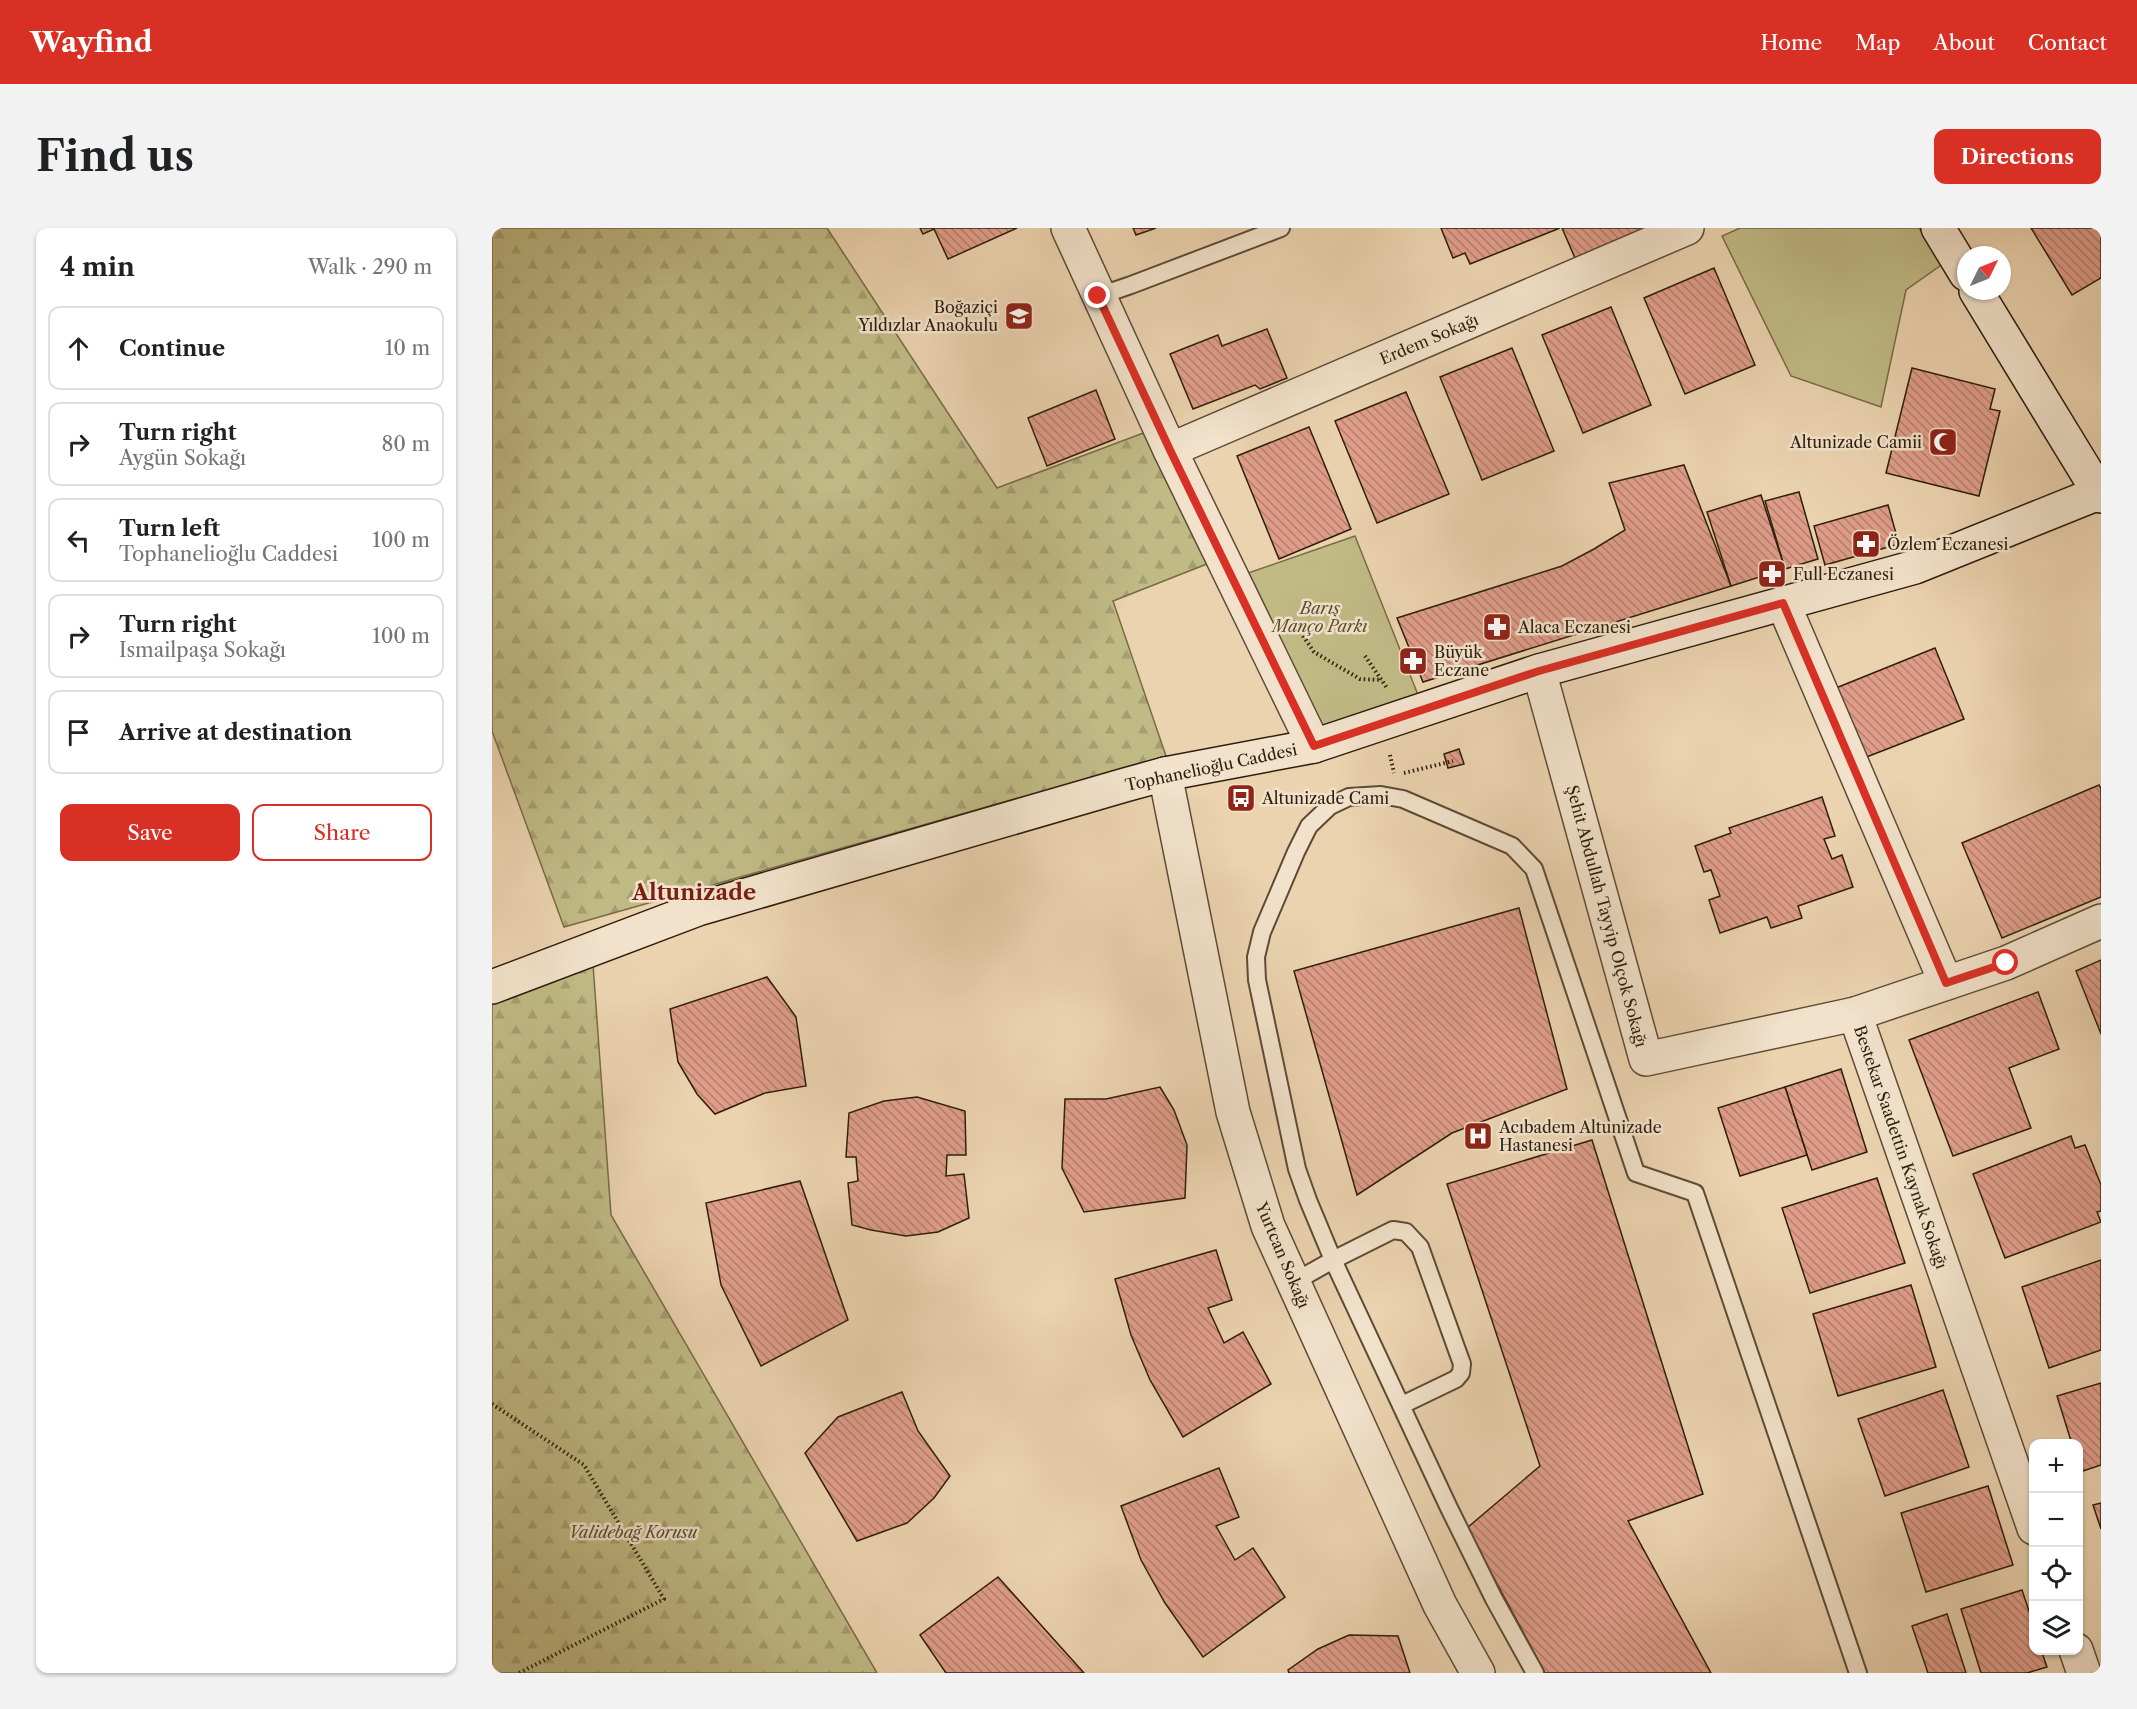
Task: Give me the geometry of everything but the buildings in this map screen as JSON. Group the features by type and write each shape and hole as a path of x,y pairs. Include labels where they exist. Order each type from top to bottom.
{"street":[{"path":"1068,228 1170,450 1314,746"},
{"name":"Erdem Sokağı","path":"1170,450 1687,228"},
{"path":"1938,228 1957,259"},
{"path":"1981,300 2100,494"},
{"name":"Tophanelioğlu Caddesi","path":"492,987 698,909 1165,774 1314,746 1539,671 1915,567 2100,494"},
{"path":"1783,603 1946,983"},
{"name":"Şehit Abdullah Tayyip Olçok Sokağı","path":"1539,671 1646,1059 1855,1014"},
{"name":"Yurtcan Sokağı","path":"1165,774 1233,1112 1268,1226 1440,1605 1478,1673"},
{"name":"Bestekar Saadettin Kaynak Sokağı","path":"2029,1514 1855,1014 2006,963 2101,921"},
{"path":"2078,1655 2084,1673"}],"lane":[{"path":"1098,296 1281,228"},
{"path":"1535,1673 1494,1599 1454,1518 1333,1260 1297,1169 1257,980 1256,957 1262,932 1309,826 1330,806 1349,797 1381,795 1403,799 1512,846 1534,868 1636,1173 1695,1193 1858,1673"},
{"path":"1293,1282 1393,1230 1406,1232 1420,1247 1462,1364 1461,1373 1456,1379 1402,1405"}],"path":[{"path":"1286,615 1294,622 1314,652 1360,679 1382,680"},
{"path":"1389,721 1390,755 1395,775 1453,761"},
{"path":"492,1404 584,1465 664,1599 519,1673"}],"green space":[{"path":"492,228 827,228 997,488 1154,429 1217,560 1113,601 1166,756 564,927 492,731"},
{"path":"1740,228 1919,228 1944,263 1906,290 1881,407 1791,376 1722,236"},
{"name":"Barış Manço Parkı","path":"1355,536 1424,710 1314,746 1234,578"},
{"name":"Validebağ Korusu","path":"592,950 611,1215 877,1673 492,1673 492,987"}],"place":[{"name":"Boğaziçi Yıldızlar Anaokulu","path":"1019,316"},
{"name":"Altunizade Camii","path":"1943,442"},
{"name":"Özlem Eczanesi","path":"1866,544"},
{"name":"Full Eczanesi","path":"1772,574"},
{"name":"Alaca Eczanesi","path":"1497,627"},
{"name":"Büyük Eczane","path":"1413,661"},
{"name":"Altunizade Cami","path":"1241,798"},
{"name":"Acıbadem Altunizade Hastanesi","path":"1478,1136"}],"district":[{"name":"Altunizade","path":"694,892"}],"route":[{"path":"1098,296 1314,746 1539,671 1783,603 1946,983 2006,963"}]}
